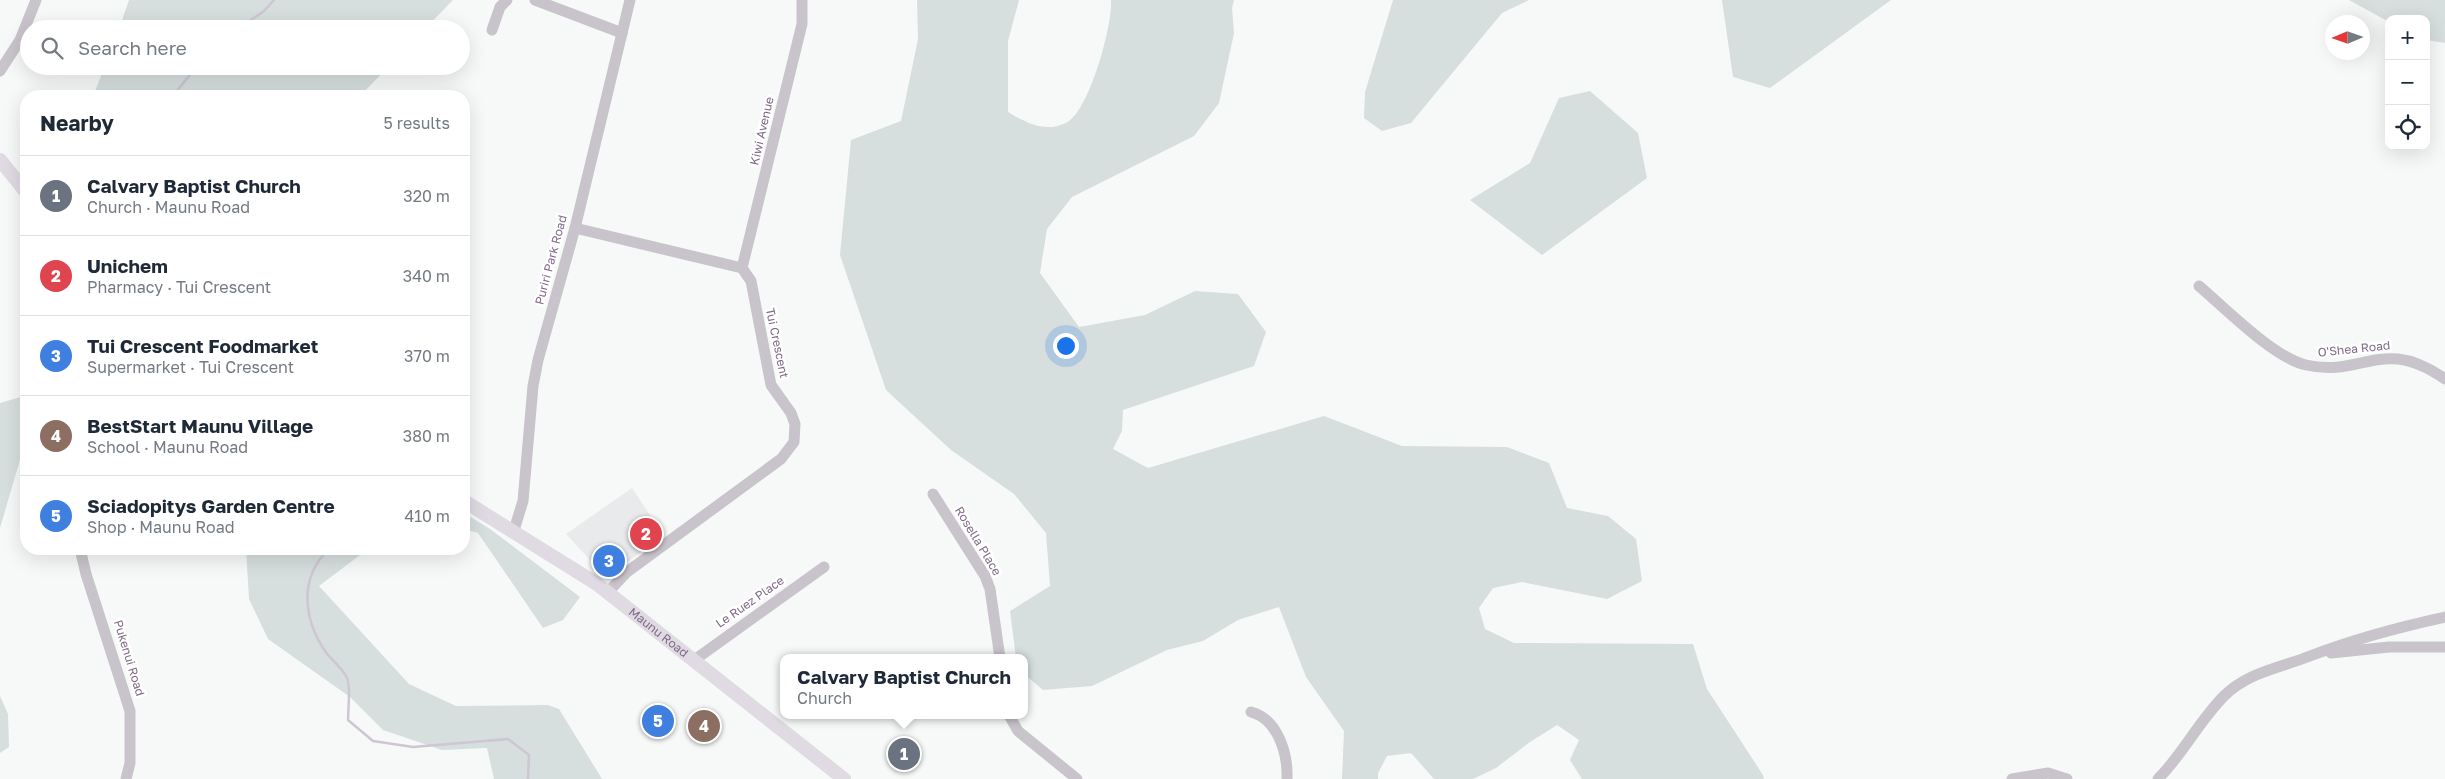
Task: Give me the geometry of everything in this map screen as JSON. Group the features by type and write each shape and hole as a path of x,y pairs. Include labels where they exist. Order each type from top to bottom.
{"main road":[{"path":"0,160 20,185"},
{"name":"Maunu Road","path":"470,504 514,530 608,592 844,779"}],"street":[{"path":"28,20 36,0"},
{"path":"492,30 500,7 507,0"},
{"path":"535,0 622,33"},
{"name":"Puriri Park Road","path":"514,530 523,501 533,386 538,360 575,228 630,0"},
{"name":"Kiwi Avenue","path":"742,268 802,24 802,0"},
{"path":"0,71 20,40"},
{"path":"575,228 742,268"},
{"name":"Tui Crescent","path":"608,592 627,572 781,459 794,442 796,424 791,413 772,385 751,281 742,268"},
{"name":"O'Shea Road","path":"2199,286 2276,351 2304,365 2328,367 2373,359 2398,358 2421,364 2445,379"},
{"name":"Rosella Place","path":"934,494 985,576 992,605 999,654"},
{"name":"Pukenui Road","path":"81,555 130,711 130,763 126,779"},
{"name":"Le Ruez Place","path":"693,661 824,567"},
{"path":"2158,779 2184,750 2216,706 2234,687 2258,674 2327,648 2402,626 2445,616"},
{"path":"2310,656 2388,647 2445,647"},
{"path":"1251,712 1260,714 1268,720 1276,732 1286,758 1288,779"},
{"path":"1010,719 1018,731 1077,779"},
{"path":"2012,779 2048,773 2067,779"}],"shaded area":[{"path":"129,0 453,0 434,20 122,20"},
{"path":"917,0 1019,0 1008,41 1008,112 1029,123 1050,127 1066,123 1075,116 1083,103 1091,86 1104,47 1111,12 1111,0 1234,0 1232,8 1234,33 1219,103 1194,136 1072,197 1047,229 1040,273 1079,327 1145,315 1195,291 1238,294 1266,332 1254,366 1123,410 1122,431 1113,449 1148,468 1324,416 1402,446 1507,447 1549,463 1567,508 1608,516 1636,539 1642,581 1607,599 1522,582 1493,588 1479,608 1485,629 1514,643 1693,644 1707,689 1764,779 1582,779 1570,760 1579,740 1557,725 1530,742 1496,768 1473,779 1434,779 1411,753 1387,756 1378,773 1378,779 1342,779 1344,731 1306,677 1279,607 1238,620 1203,641 1167,650 1092,686 1043,690 1028,677 1028,654 1015,654 1010,611 1050,586 1046,533 1014,494 951,450 886,390 840,255 851,140 901,121 918,39"},
{"path":"1393,0 1529,0 1502,13 1411,123 1382,131 1364,118 1365,92"},
{"path":"1722,0 1891,0 1770,88 1733,77"},
{"path":"2349,0 2445,0 2445,43 2430,41 2430,15 2385,15 2385,20"},
{"path":"101,75 380,75 366,90 95,90"},
{"path":"1590,91 1638,133 1647,178 1542,255 1470,200 1530,163 1559,98"},
{"path":"20,397 20,460 0,528 0,403"},
{"path":"632,488 664,536 606,577 566,534"},
{"path":"470,517 490,529 580,597 563,620 543,628 478,533 470,531"},
{"path":"246,555 360,555 319,586 409,684 456,706 548,705 559,709 602,779 494,779 487,748 442,750 383,730 350,697 268,639 249,599"},
{"path":"0,696 8,714 9,747 0,753"}],"waterway":[{"path":"251,20 264,11 274,0"},
{"path":"178,90 190,75"},
{"path":"324,555 313,572 309,585 309,612 312,625 325,651 347,678 349,692 348,720 373,741 413,747 508,739 529,755 528,779"}],"place":[{"name":"Unichem","path":"646,534"},
{"name":"Tui Crescent Foodmarket","path":"609,561"},
{"name":"Sciadopitys Garden Centre","path":"658,721"},
{"name":"BestStart Maunu Village","path":"704,726"},
{"name":"Calvary Baptist Church","path":"904,754"}]}
